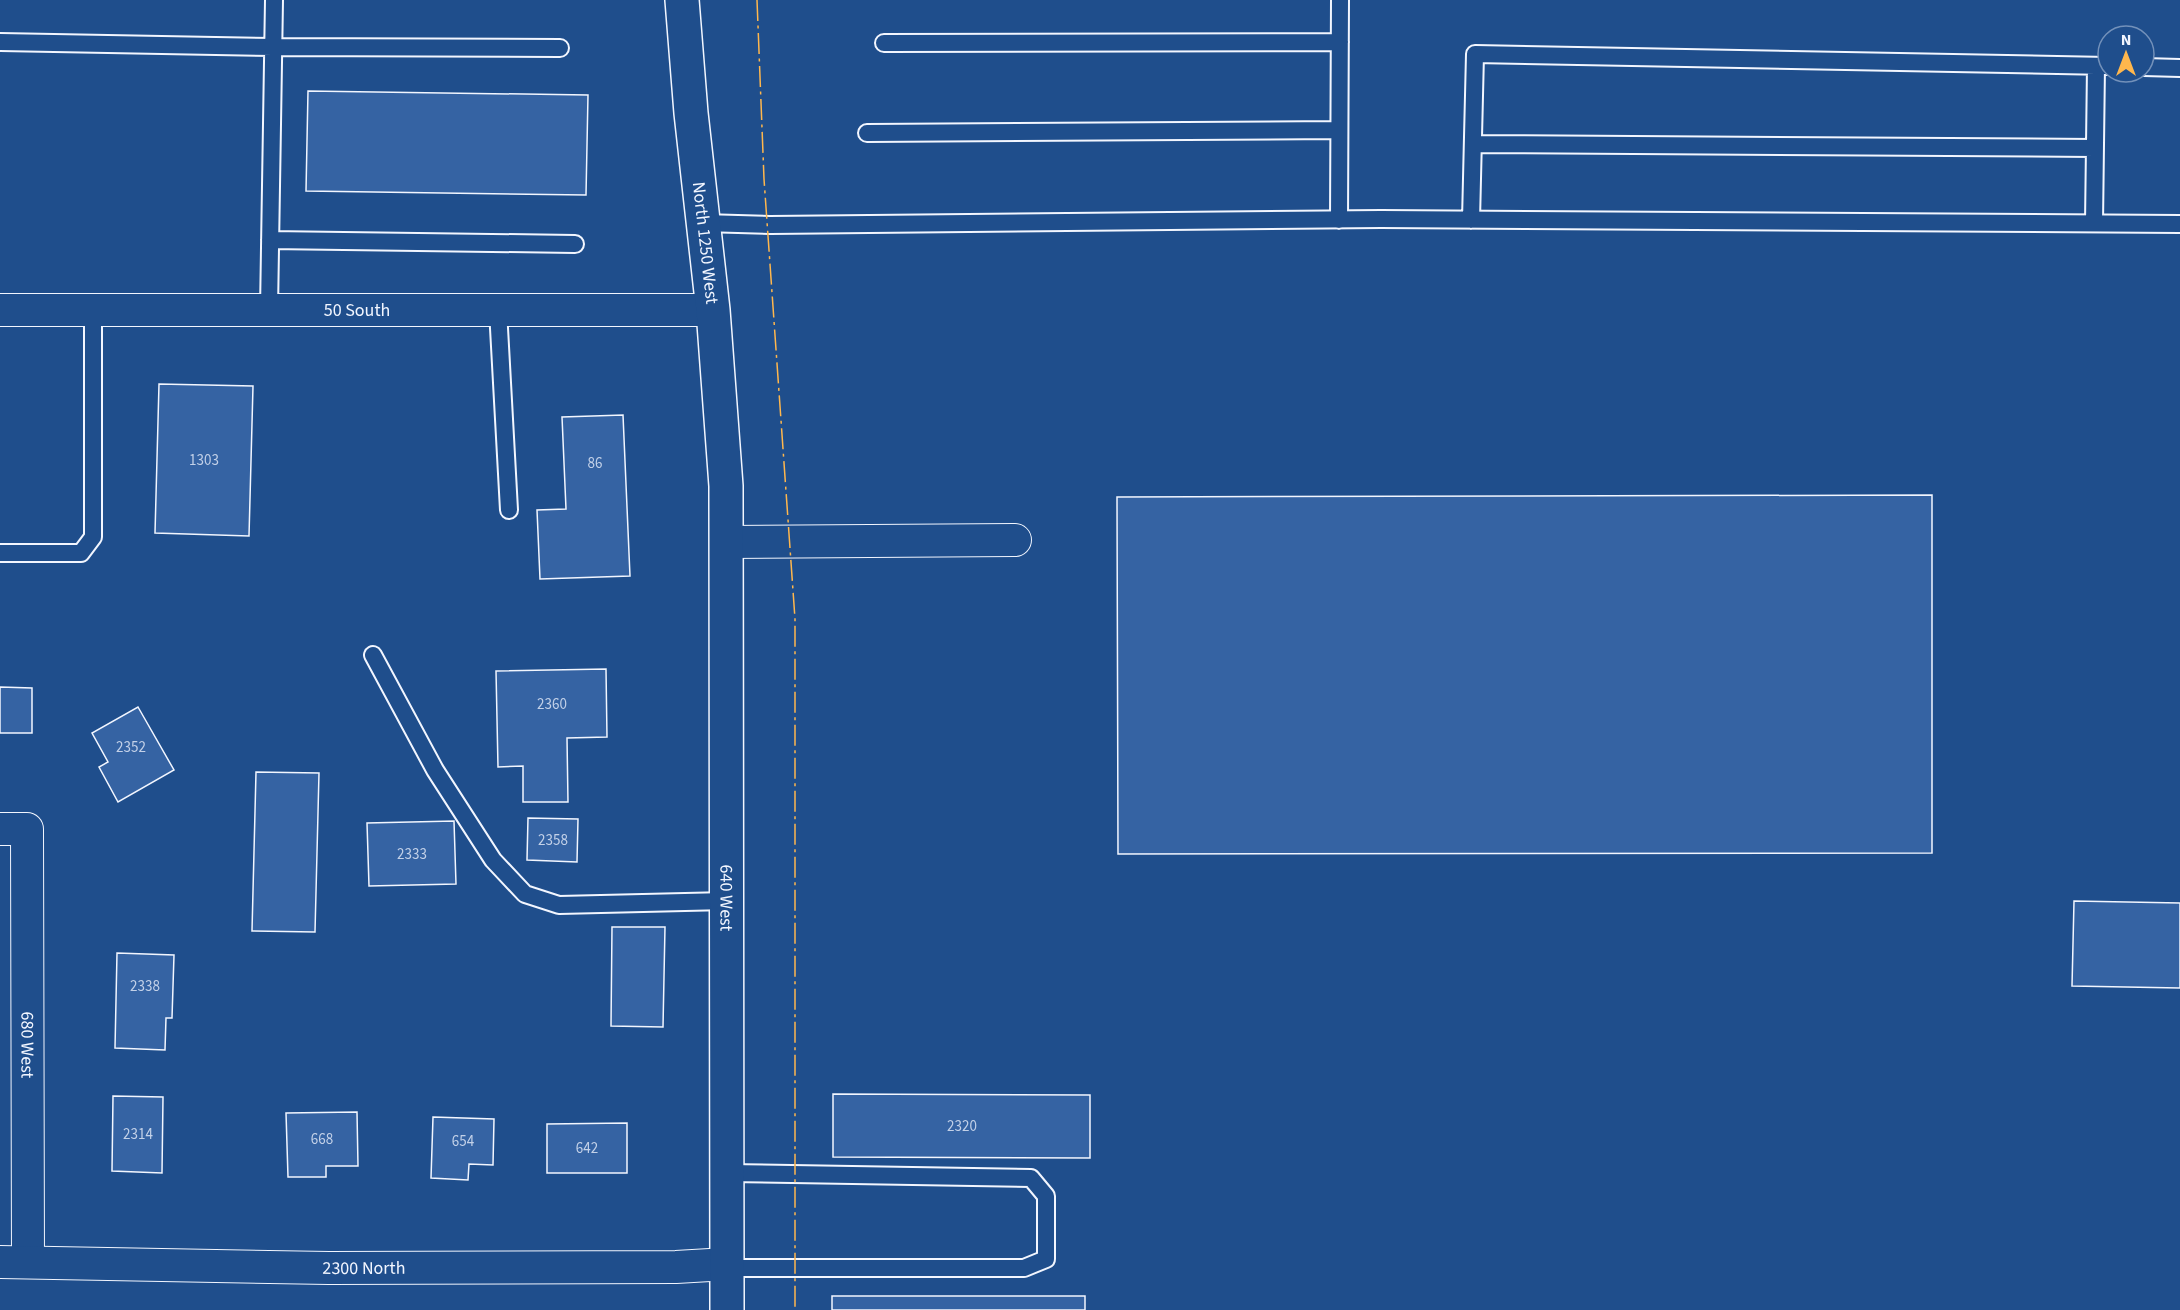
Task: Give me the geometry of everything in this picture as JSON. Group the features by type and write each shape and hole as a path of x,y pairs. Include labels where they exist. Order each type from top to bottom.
{"street":[{"name":"North 1250 West","path":"682,0 691,113 713,310 726,486"},
{"name":"50 South","path":"0,310 713,310"},
{"name":"640 West","path":"726,486 727,1310"},
{"path":"727,542 1015,540"},
{"name":"680 West","path":"14,829 14,1262"},
{"name":"2300 North","path":"14,1262 329,1268 728,1266"}],"lane":[{"path":"269,310 274,0"},
{"path":"1339,220 1340,0"},
{"path":"0,42 273,47 560,48"},
{"path":"884,43 1340,42"},
{"path":"1471,220 1475,54 2096,66"},
{"path":"2156,67 2180,68"},
{"path":"2094,224 2095,148 2100,84"},
{"path":"867,133 1339,130"},
{"path":"1473,144 2095,148"},
{"path":"704,224 1339,220 2180,224"},
{"path":"270,240 575,244"},
{"path":"0,553 81,553 93,537 93,310"},
{"path":"498,310 509,510"},
{"path":"373,656 435,771 493,860 525,894 559,905 727,901"},
{"path":"728,1173 1031,1178 1046,1196 1046,1259 1024,1268 728,1266"}],"building":[{"path":"308,91 588,95 586,195 306,191"},
{"path":"159,384 253,386 249,536 155,533"},
{"path":"623,415 630,576 540,579 537,510 566,509 562,417"},
{"path":"1932,495 1932,853 1118,854 1117,497"},
{"path":"606,669 607,737 567,738 568,802 523,802 523,766 498,767 496,671"},
{"path":"0,687 32,688 32,733 0,733"},
{"path":"138,707 174,770 118,802 99,767 108,762 92,733"},
{"path":"256,772 319,773 315,932 252,931"},
{"path":"528,818 578,819 577,862 527,860"},
{"path":"454,821 456,884 369,886 367,823"},
{"path":"2074,901 2180,903 2180,988 2072,986"},
{"path":"612,927 665,927 663,1027 611,1026"},
{"path":"117,953 174,955 172,1018 166,1018 165,1050 115,1048"},
{"path":"833,1094 1090,1095 1090,1158 833,1157"},
{"path":"113,1096 163,1097 162,1173 112,1171"},
{"path":"357,1112 358,1166 326,1166 326,1177 288,1177 286,1113"},
{"path":"433,1117 494,1119 493,1165 469,1164 468,1180 431,1178"},
{"path":"627,1123 627,1173 547,1173 547,1124"},
{"path":"832,1296 1085,1296 1085,1310 832,1310"}],"power":[{"path":"757,0 764,179 795,619 795,1310"}]}
